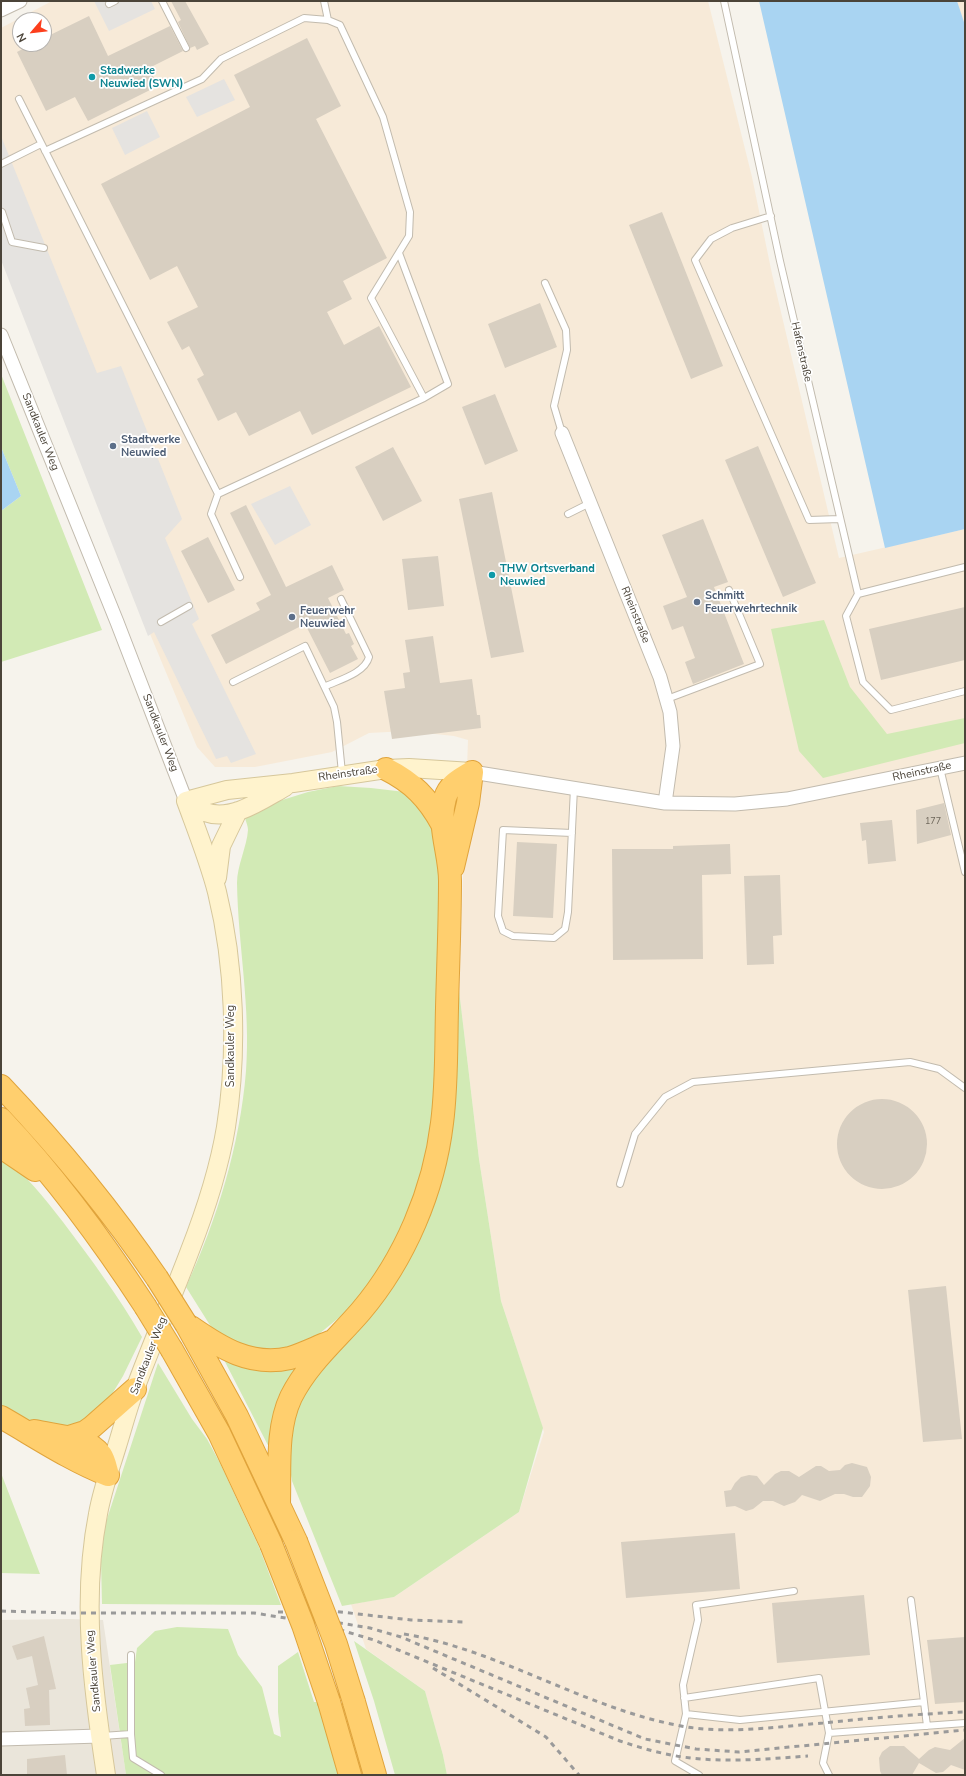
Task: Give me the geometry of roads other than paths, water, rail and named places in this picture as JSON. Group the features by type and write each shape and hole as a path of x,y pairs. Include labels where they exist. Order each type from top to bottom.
{"highway":[{"path":"386,769 404,778 420,791 433,806 442,824"},
{"path":"279,1503 280,1445 286,1412 291,1397 330,1342 360,1312 380,1287 406,1241 429,1180 442,1125 444,1101 450,878 442,824 443,805 449,789 454,783 472,772"},
{"path":"450,878 468,803 472,772"},
{"path":"1,1086 34,1120 93,1189 157,1278 186,1324 237,1416 296,1540 336,1644 375,1775"},
{"path":"1,1118 62,1189 101,1241 145,1306 219,1433 271,1544 303,1625 329,1702 350,1775"},
{"path":"1,1147 62,1189"},
{"path":"186,1324 227,1351 242,1357 258,1360 274,1361 291,1357 330,1342"},
{"path":"66,1438 85,1432 135,1390"},
{"path":"1,1417 24,1429 49,1447 108,1475"},
{"path":"24,1429 66,1438 88,1445 100,1453 108,1475"}],"street":[{"path":"1,10 20,1"},
{"name":"Sandkauler Weg","path":"1,335 116,622 209,864 217,892 227,947 231,990 231,1086 226,1129 217,1168 204,1211 135,1390 108,1475 95,1532 90,1597 92,1649 100,1736 106,1775"},
{"name":"Rheinstraße","path":"562,433 660,677 667,699 670,712 673,746 665,804"},
{"name":"Rheinstraße","path":"186,801 227,790 293,783 386,769 430,769 472,772 665,804 735,804 787,799 965,763"},
{"name":"Rheinstraße","path":"186,801 206,812 221,814 238,811 293,783"},
{"path":"217,892 217,868 221,846 238,811"},
{"path":"1,1739 100,1736"}],"lane":[{"path":"162,1 186,48"},
{"path":"324,1 328,20"},
{"name":"Hafenstraße","path":"724,1 771,216 858,594"},
{"path":"45,151 202,79 221,59 304,18 328,20 340,25 383,117 410,212 409,236 372,298 424,398"},
{"path":"19,100 218,494"},
{"path":"1,164 41,144"},
{"path":"1,213 2,212 12,242 44,248"},
{"path":"771,216 732,228 711,239 695,260 809,520 840,519"},
{"path":"240,577 211,514 218,494 424,398 448,384 399,253"},
{"path":"545,283 566,330 567,350 554,406 562,433"},
{"path":"568,514 590,504"},
{"path":"965,567 858,594 846,616 863,682 891,710 965,691"},
{"path":"667,699 760,664 730,590"},
{"path":"326,686 359,670 368,661 369,657 341,599"},
{"path":"161,622 189,606"},
{"path":"233,682 305,646 326,686 334,707 337,722 342,775"},
{"path":"940,768 965,872"},
{"path":"572,834 503,830 498,916 503,931 513,936 554,938 564,929 568,912 572,834 574,788"},
{"path":"620,1184 635,1134 665,1097 693,1082 910,1062 939,1069 965,1088"},
{"path":"699,1775 674,1761 686,1714 683,1685 698,1620 696,1605 794,1591"},
{"path":"911,1600 927,1726"},
{"path":"131,1654 131,1734 133,1758 161,1775"},
{"path":"684,1698 819,1678 829,1733 823,1763 829,1775"},
{"path":"686,1714 740,1720 924,1702"},
{"path":"829,1733 965,1723"},
{"path":"100,1736 131,1734"}],"water":[{"path":"759,1 957,1 965,25 965,529 885,548"},
{"path":"1,447 21,496 1,511"}],"railway":[{"path":"1,1611 69,1613 254,1613 317,1623 374,1640 620,1741 652,1750 683,1757 714,1760 745,1760 808,1756"},
{"path":"278,1612 332,1611 411,1620 465,1622"},
{"path":"328,1621 370,1628 401,1637 645,1739 696,1749 739,1752 965,1730"},
{"path":"404,1634 473,1652 607,1705 641,1716 694,1728 731,1730 749,1729 894,1716 965,1712"},
{"path":"433,1668 546,1737 579,1775"}],"place":[{"name":"Stadwerke Neuwied (SWN)","path":"92,77"},
{"name":"Stadtwerke Neuwied","path":"113,446"},
{"name":"THW Ortsverband Neuwied","path":"492,575"},
{"name":"Schmitt Feuerwehrtechnik","path":"697,602"},
{"name":"Feuerwehr Neuwied","path":"292,617"}]}
